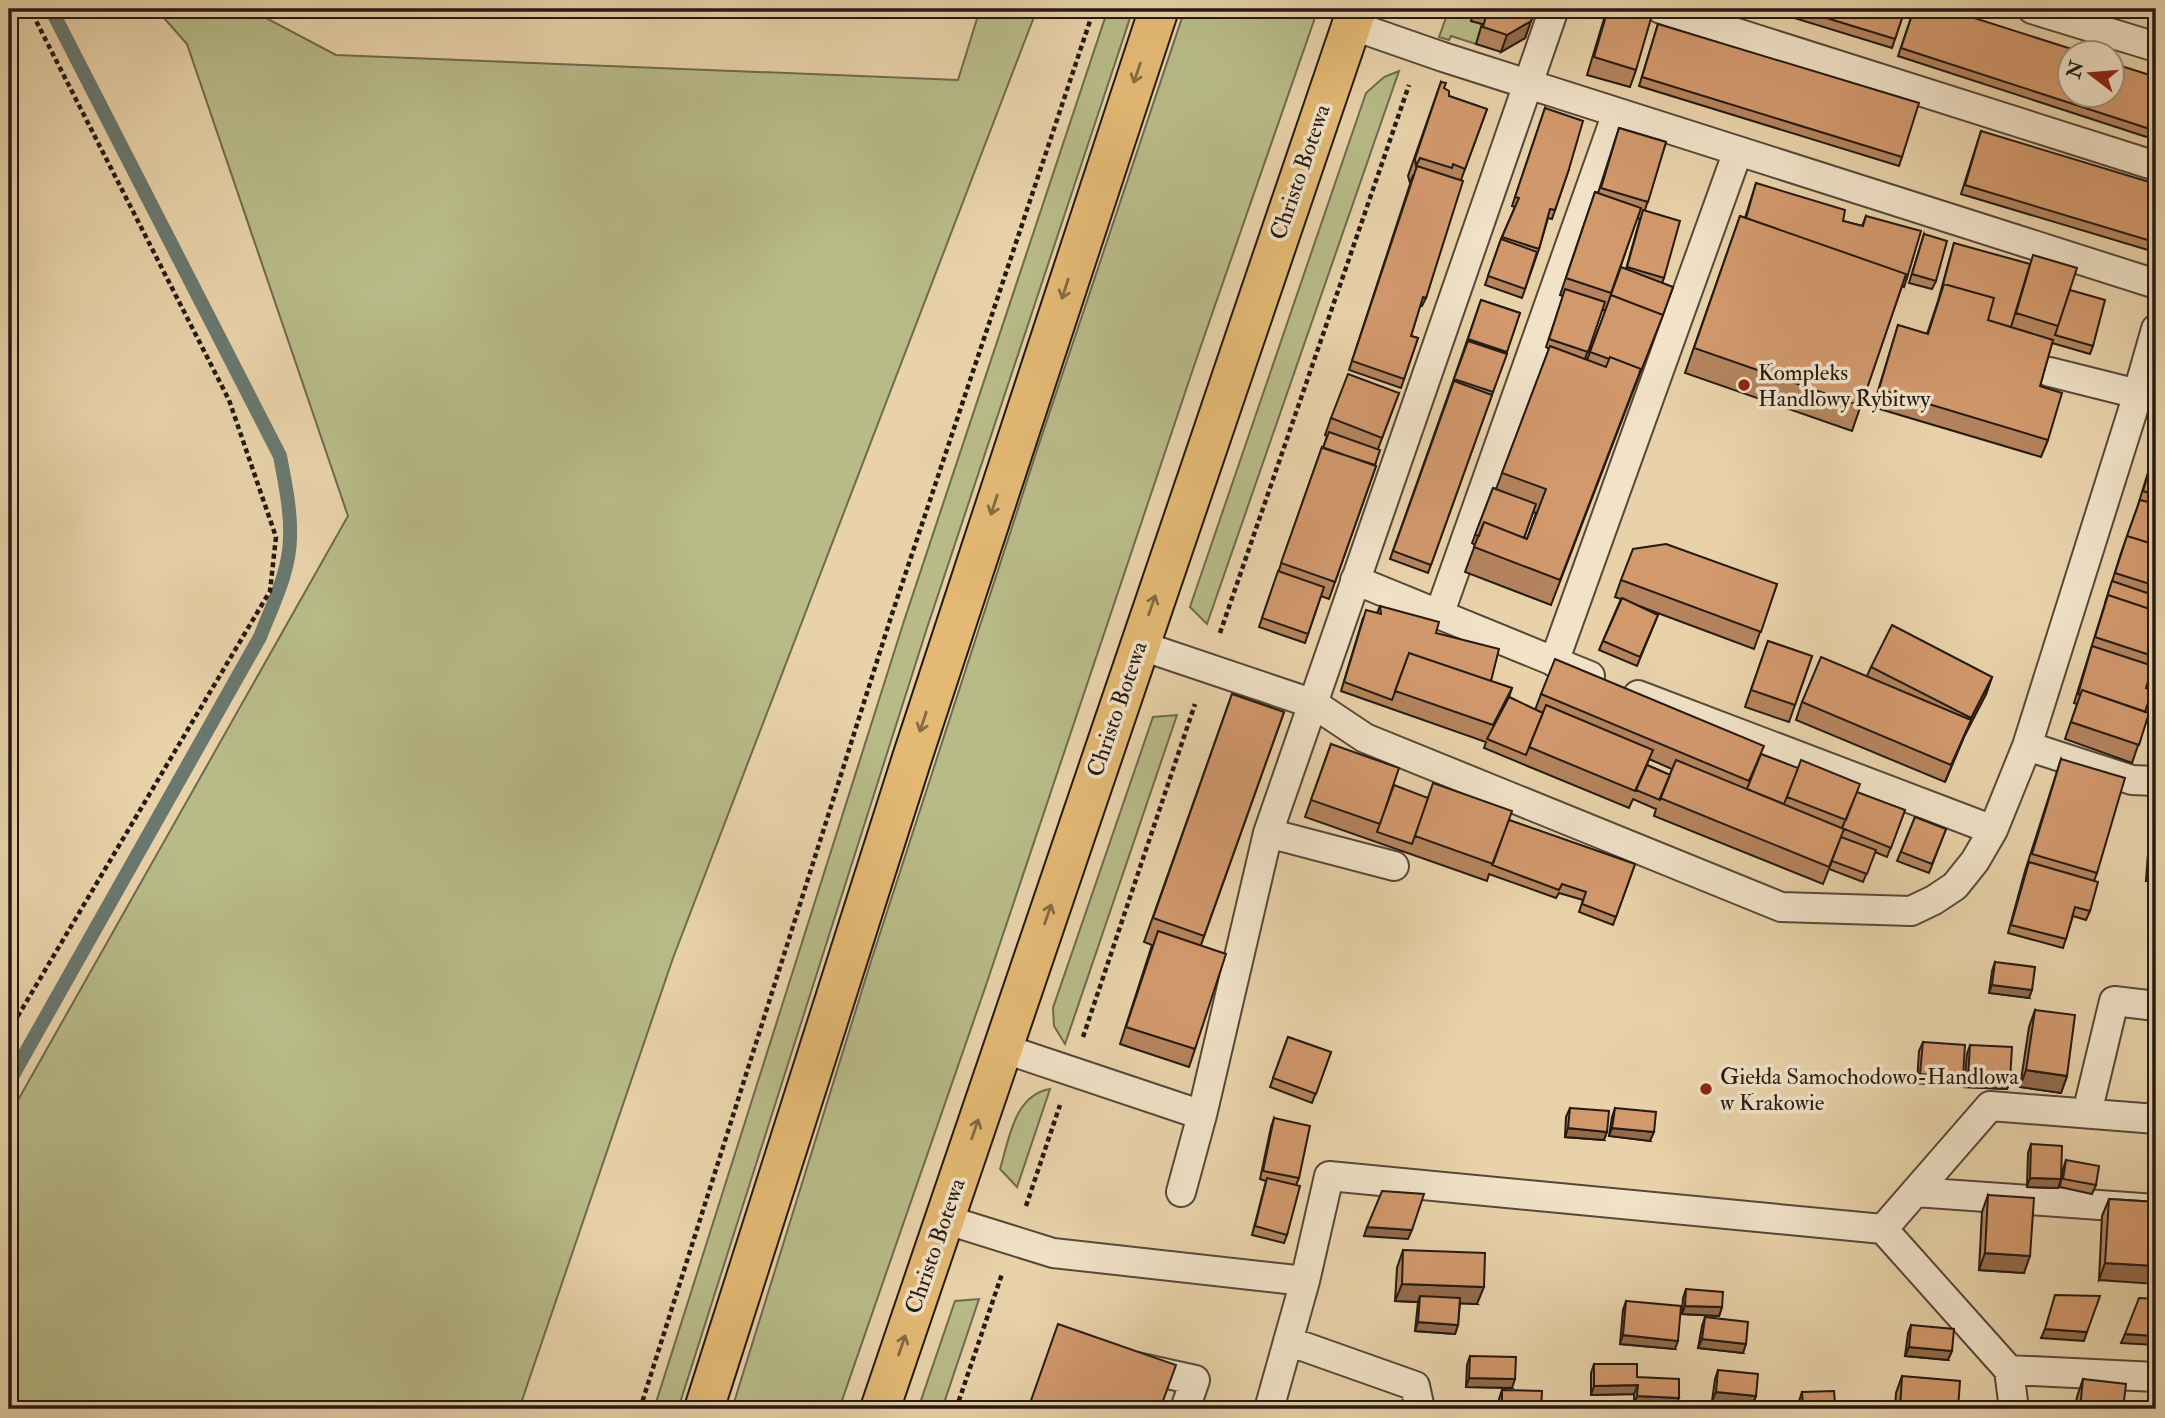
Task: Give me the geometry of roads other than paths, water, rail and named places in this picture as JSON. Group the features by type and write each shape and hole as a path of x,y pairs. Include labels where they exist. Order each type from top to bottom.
{"main road":[{"path":"704,1409 907,771 1159,9"},
{"name":"Christo Botewa","path":"880,1409 1354,17"}],"lane":[{"path":"1181,1192 1202,1115 1268,833 1554,9"},
{"path":"1661,9 2156,166"},
{"path":"2032,9 2156,47"},
{"path":"1354,17 1527,83 1617,113 2156,284"},
{"path":"1439,615 1617,113"},
{"path":"1554,662 1738,151"},
{"path":"1139,645 1314,704 1365,738 1780,907 1911,911 1955,886 1975,861 1993,830 2027,746 2142,409 2156,329"},
{"path":"2050,372 2142,409"},
{"path":"1355,580 1554,662 1993,830"},
{"path":"2027,746 2132,780 2156,781"},
{"path":"1268,833 1394,866"},
{"path":"2087,1113 2113,1001 2156,1006"},
{"path":"1002,1048 1202,1115"},
{"path":"1883,1229 1990,1106 2156,1119"},
{"path":"1269,1409 1306,1281 1329,1176 1883,1229 2009,1370 2014,1409"},
{"path":"1915,1192 2156,1209"},
{"path":"944,1219 1053,1253 1306,1281"},
{"path":"1288,1341 1415,1386 1420,1409"},
{"path":"1115,1362 1195,1380 1185,1409"},
{"path":"2009,1370 2156,1377"}],"waterway":[{"path":"9,1082 260,637 284,575 290,537 289,507 280,456 51,9"}],"place":[{"name":"Kompleks Handlowy Rybitwy","path":"1744,385"},
{"name":"Giełda Samochodowo-Handlowa w Krakowie","path":"1706,1089"}]}
